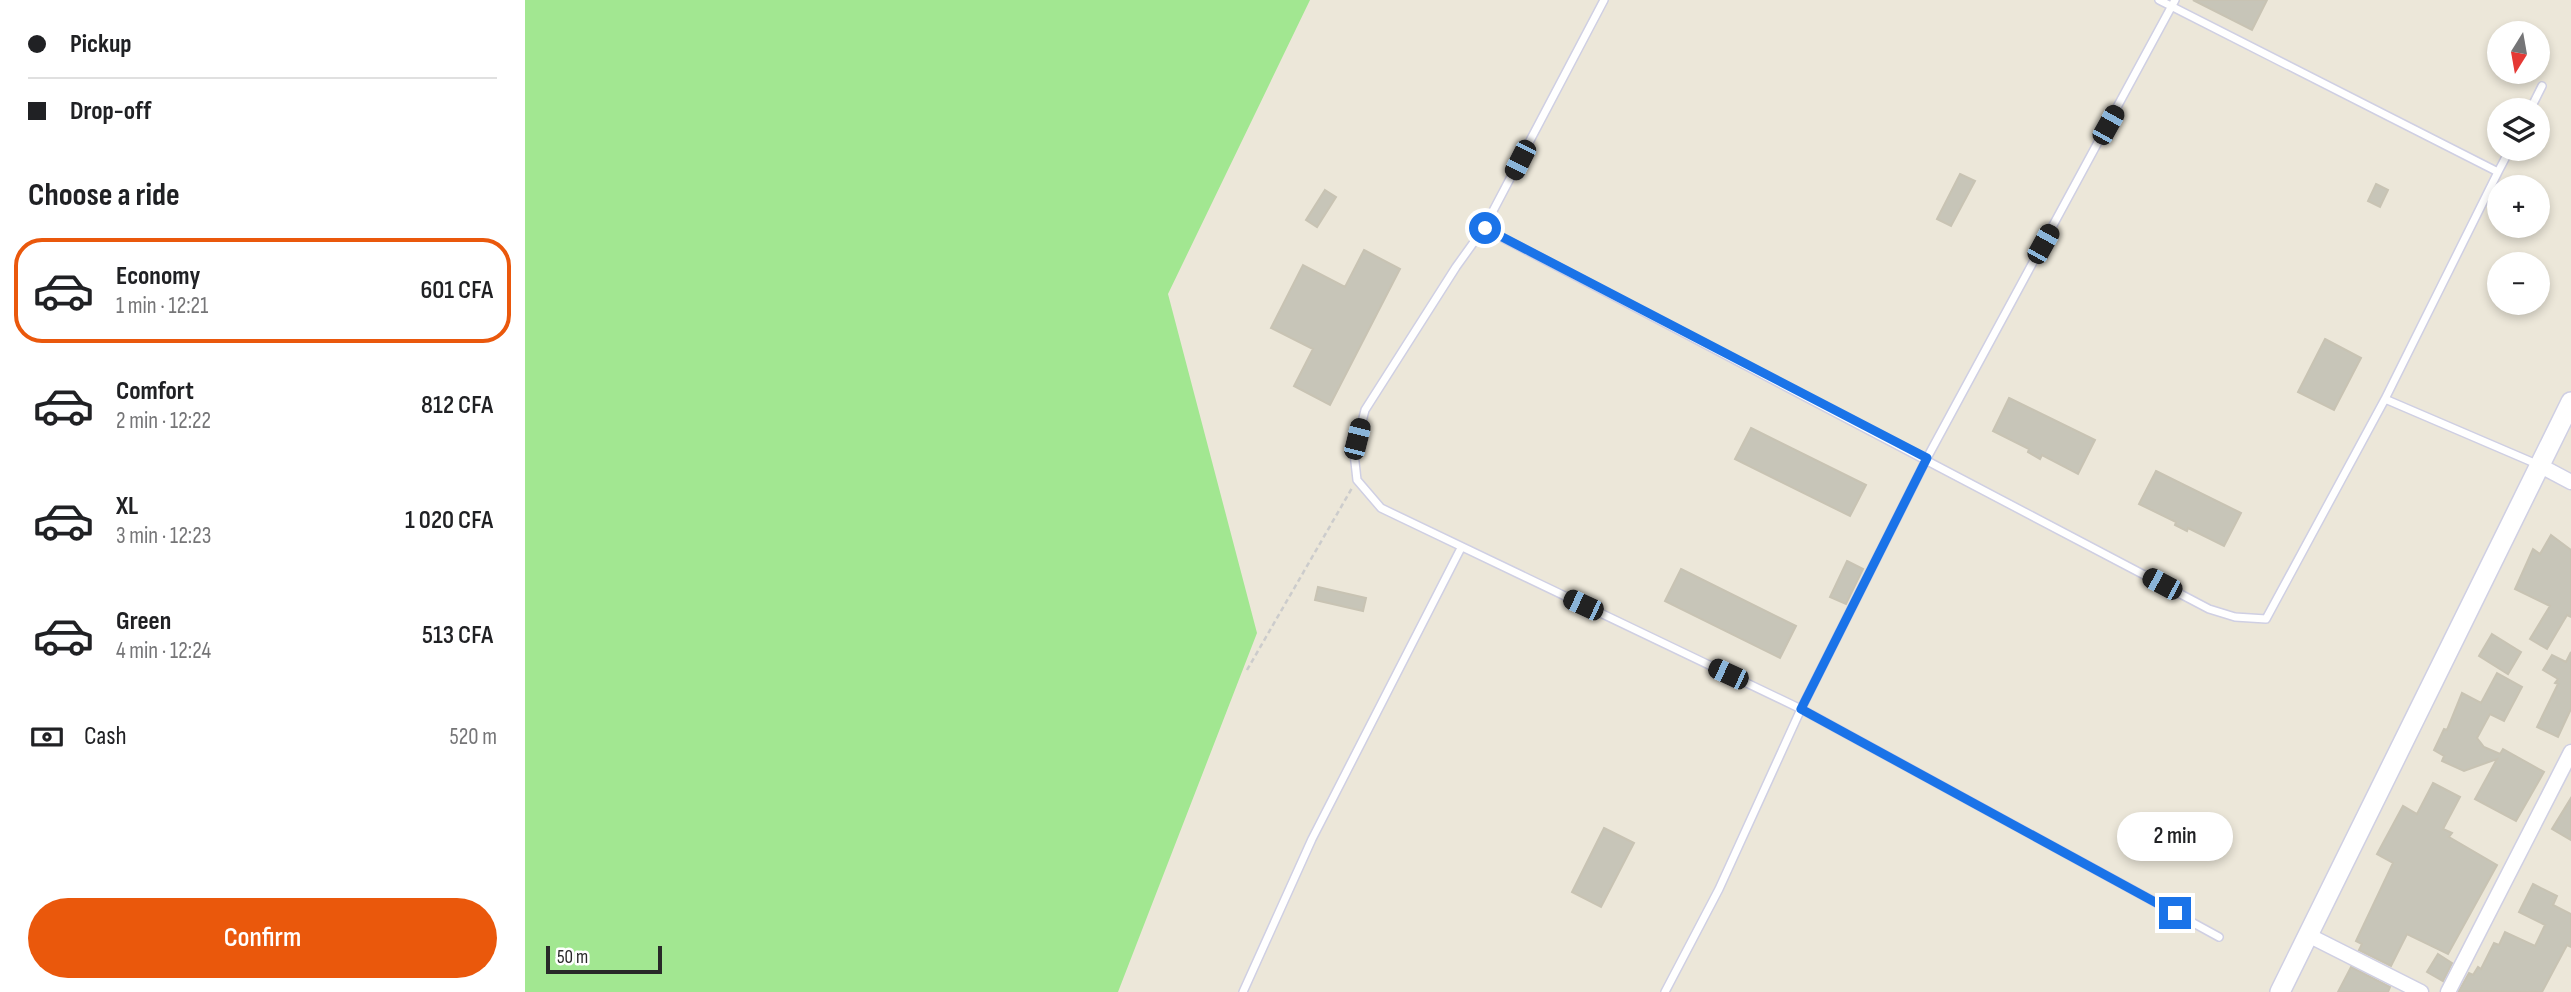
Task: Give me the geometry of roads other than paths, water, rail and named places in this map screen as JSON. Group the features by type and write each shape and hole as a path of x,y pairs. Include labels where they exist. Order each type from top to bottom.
{"main road":[{"path":"2280,992 2571,402"}],"street":[{"path":"2539,465 2571,482"},
{"path":"2448,992 2571,752"},
{"path":"2308,935 2421,992"}],"lane":[{"path":"1604,0 1485,228 1456,267 1365,410 1354,453 1357,480 1381,508 1801,709 2220,937"},
{"path":"2159,0 2174,3 2498,172"},
{"path":"1665,992 1719,889 1801,709 1927,458 2174,3"},
{"path":"2536,98 2542,86"},
{"path":"1485,228 1927,458 2209,609 2235,617 2266,619 2385,399 2504,161"},
{"path":"2385,399 2539,465"},
{"path":"1243,992 1313,839 1461,548"}]}
